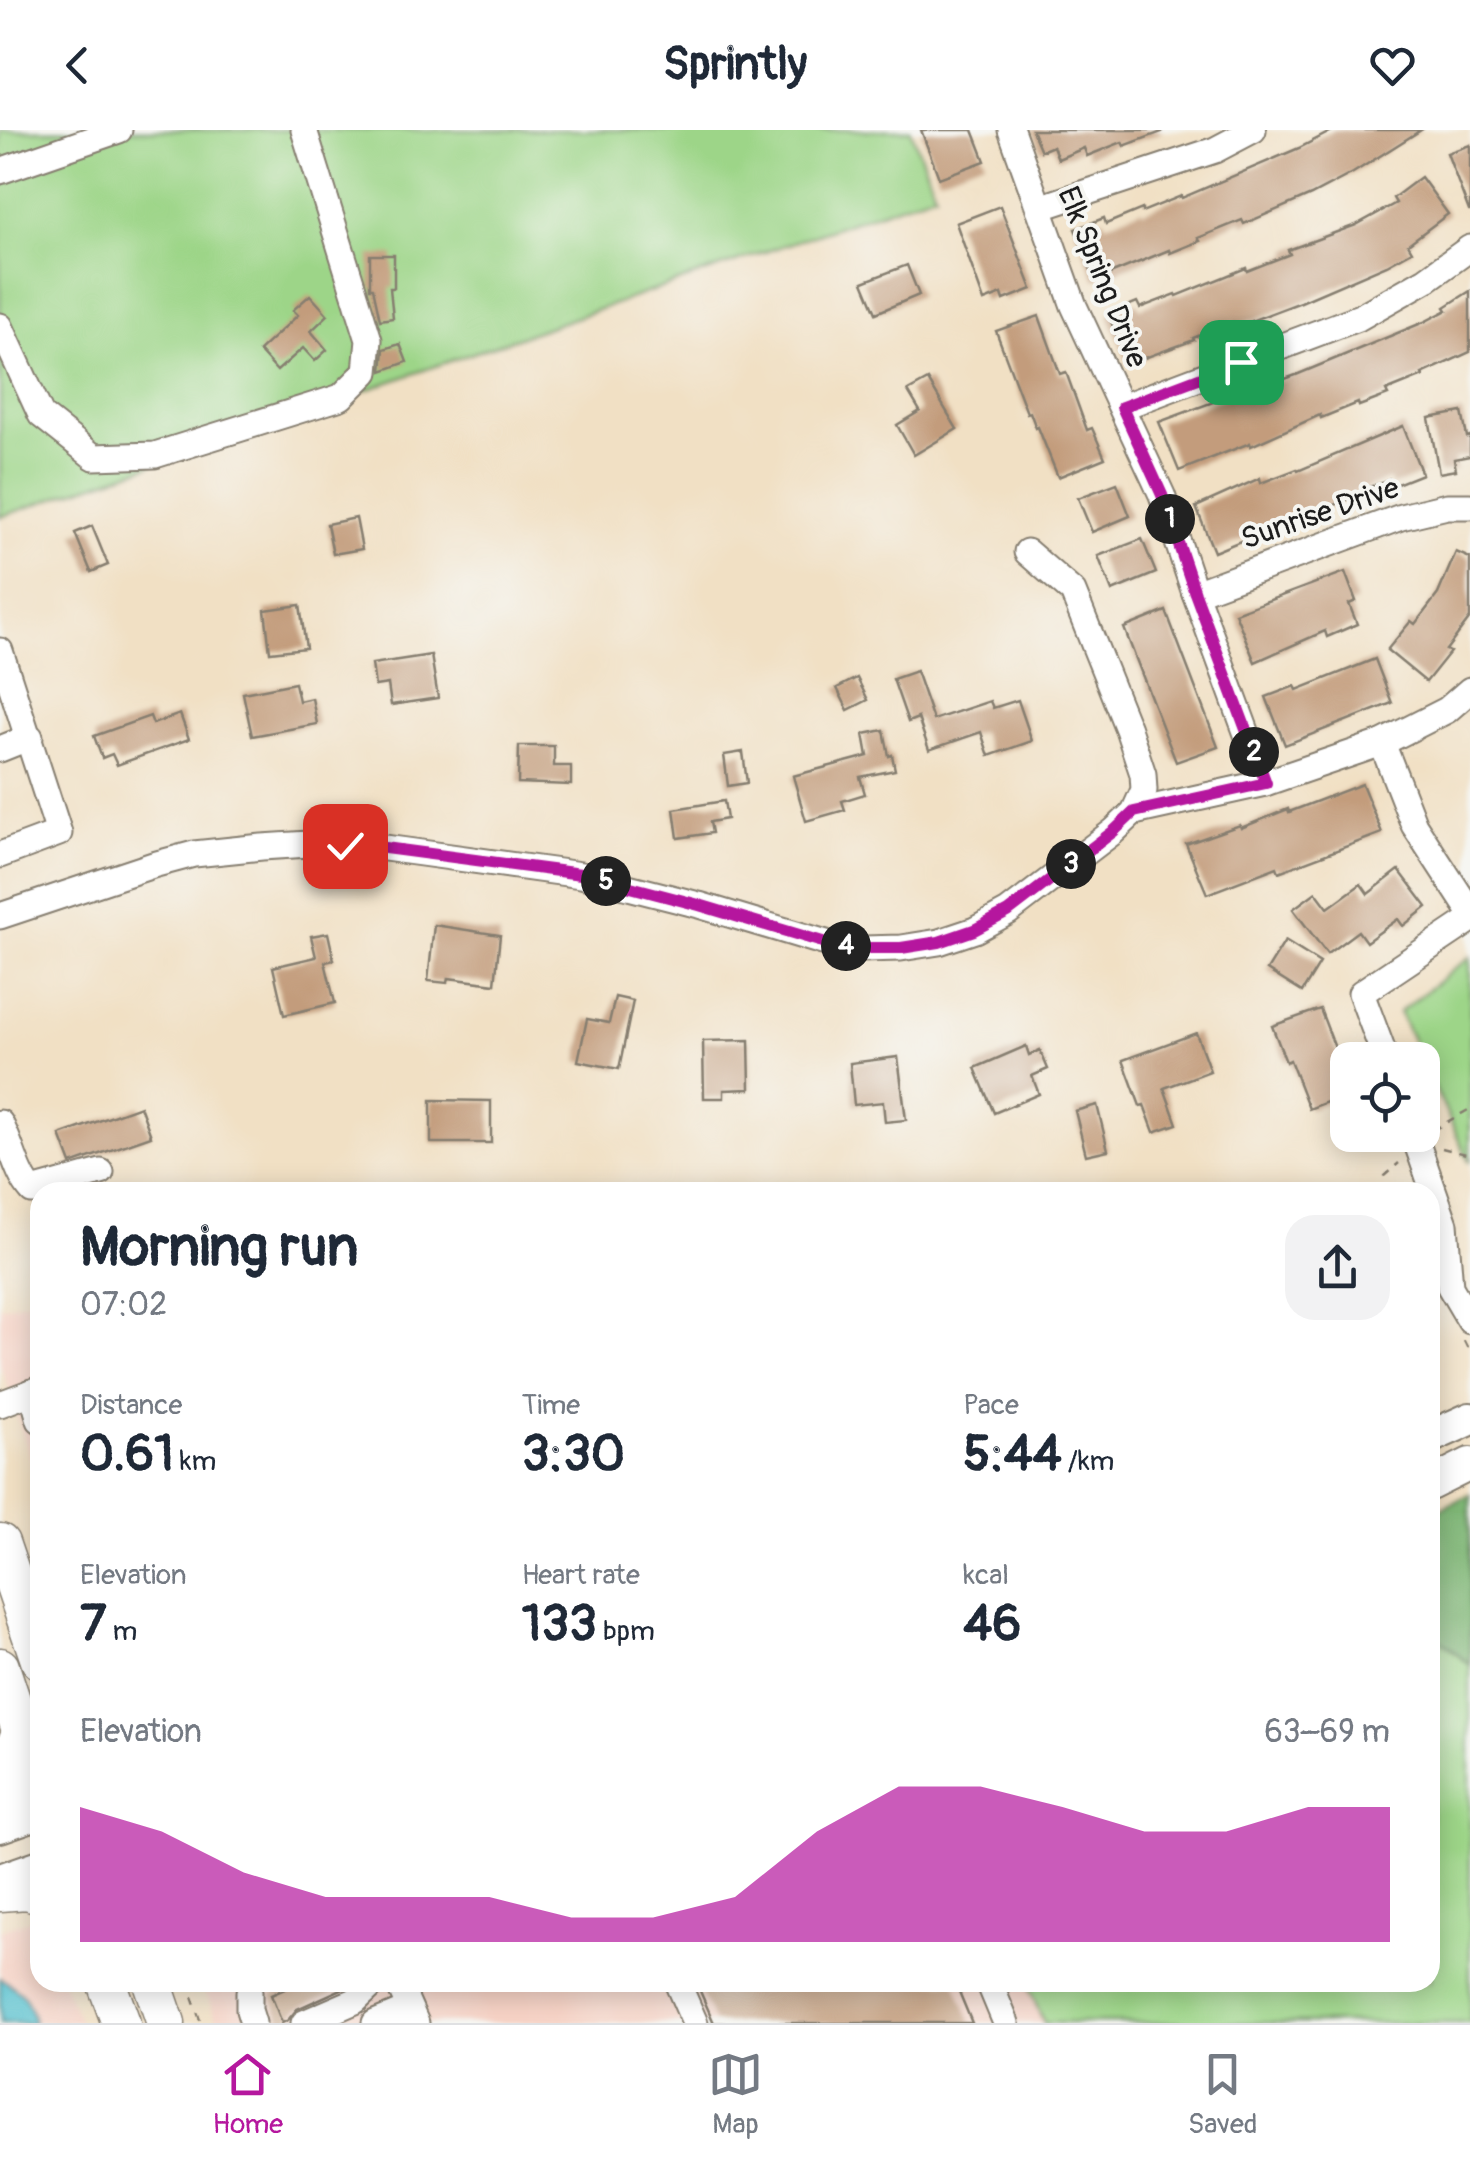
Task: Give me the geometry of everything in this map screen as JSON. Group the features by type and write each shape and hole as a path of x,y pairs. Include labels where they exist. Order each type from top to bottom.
{"highway":[{"path":"0,1543 30,1624"},
{"path":"0,1668 30,1757"},
{"path":"0,1816 14,1791 18,1722"},
{"path":"0,1892 30,1891"},
{"path":"109,1992 120,2023"},
{"path":"155,1992 166,2023"}],"main road":[{"path":"1440,1433 1470,1419"},
{"path":"1440,1479 1470,1464"},
{"path":"0,1826 30,1816"},
{"path":"0,1880 30,1870"}],"street":[{"path":"0,171 118,130"},
{"path":"0,326 41,415 94,457 155,455 341,397 366,372 368,340 304,130"},
{"name":"Elk Spring Drive","path":"1010,130 1074,306 1162,495 1266,783"},
{"path":"1039,208 1215,150 1253,130"},
{"path":"1122,407 1360,318 1427,279 1470,248"},
{"name":"Sunrise Drive","path":"1195,593 1401,517 1447,506 1470,506"},
{"path":"0,916 194,854 262,846 326,845 385,848 581,874 826,943 864,948 939,942 974,930 1008,912 1114,831 1134,812 1144,790 1143,774 1128,730 1073,592 1027,552"},
{"path":"0,651 59,833 0,855"},
{"path":"1134,812 1266,783 1382,743 1447,710 1470,690"},
{"path":"0,749 30,738"},
{"path":"1382,743 1414,825 1470,911"},
{"path":"1379,1042 1360,994 1470,920"},
{"path":"0,1123 30,1188"},
{"path":"1430,1152 1436,1182"},
{"path":"65,1182 102,1172"},
{"path":"1440,1204 1450,1286 1470,1321"},
{"path":"1444,1224 1470,1261"},
{"path":"0,1404 30,1392"},
{"path":"250,1992 253,2023"},
{"path":"304,2023 355,2001 364,1992"},
{"path":"375,2023 412,2016 402,1992"},
{"path":"681,1992 695,2023"},
{"path":"992,1992 1006,2023"}],"path":[{"path":"1440,1130 1470,1110"},
{"path":"1440,1143 1470,1155"},
{"path":"190,1992 201,2023"}],"shaded area":[{"path":"30,1300 30,1456 0,1364 0,1307"},
{"path":"30,1920 30,1992 67,1992 80,2023 0,2023 0,1930"},
{"path":"206,1992 1031,1992 1044,2023 218,2023"}],"green space":[{"path":"0,130 911,130 935,193 0,517"},
{"path":"1470,957 1470,1163 1440,1099 1440,1042 1413,1042 1399,1012"},
{"path":"1470,1494 1470,1665 1440,1640 1440,1509"},
{"path":"1440,1640 1470,1665 1470,2023 1044,2023 1031,1992 1440,1992"}],"water":[{"path":"0,1978 23,1996 34,2023 0,2023"}],"building":[{"path":"921,130 973,130 985,161 939,178"},
{"path":"1032,130 1162,132 1087,156 1084,148 1058,159 1053,146 1041,151"},
{"path":"1334,130 1421,130 1311,195 1095,280 1075,229 1104,218 1106,224 1182,198"},
{"path":"1470,145 1470,211 1469,211 1447,153"},
{"path":"1421,177 1448,214 1408,244 1412,251 1301,302 1235,327 1233,322 1128,364 1108,314 1137,302 1140,308 1177,296 1290,254 1288,250 1356,225 1396,203 1393,198"},
{"path":"1000,206 1032,289 1004,300 1002,294 984,301 956,223"},
{"path":"370,255 394,255 394,288 390,288 393,318 380,320 370,288"},
{"path":"907,265 919,295 876,313 863,282"},
{"path":"1470,291 1470,352 1386,391 1388,395 1321,418 1320,415 1251,446 1250,443 1179,471 1159,422 1296,375 1424,322"},
{"path":"310,295 328,315 311,331 327,350 315,361 303,348 277,371 259,351 298,315 293,310"},
{"path":"1039,316 1060,374 1066,372 1087,430 1092,428 1105,458 1058,477 1038,427 1027,413 996,331"},
{"path":"400,344 407,362 382,371 384,349"},
{"path":"928,380 957,429 914,455 897,425 920,411 908,391"},
{"path":"1462,412 1467,437 1470,436 1470,456 1454,459 1456,470 1439,473 1429,418"},
{"path":"1403,426 1422,474 1392,486 1389,479 1315,515 1285,526 1284,523 1214,552 1196,507 1260,478 1261,483 1298,471"},
{"path":"1117,483 1130,516 1092,532 1078,498"},
{"path":"356,518 362,549 333,554 327,524"},
{"path":"92,526 108,565 91,572 75,533"},
{"path":"1142,539 1156,573 1112,591 1098,556"},
{"path":"1456,552 1470,558 1470,618 1426,682 1387,650 1411,621 1415,624 1438,594"},
{"path":"1345,572 1356,601 1349,604 1357,624 1327,637 1325,631 1255,662 1235,613"},
{"path":"300,605 306,648 270,652 265,610"},
{"path":"1166,611 1218,747 1176,762 1124,628"},
{"path":"431,655 438,698 391,705 388,684 375,686 372,664"},
{"path":"1375,659 1392,703 1285,745 1266,697 1295,686 1297,690"},
{"path":"916,671 933,720 990,701 993,708 1018,700 1032,741 989,756 981,732 929,750 918,718 908,722 893,679"},
{"path":"857,678 868,700 848,710 837,688"},
{"path":"295,683 299,701 312,698 317,724 252,736 243,693"},
{"path":"180,714 189,739 117,765 112,754 102,758 94,736 150,716 153,724"},
{"path":"884,730 895,770 860,777 865,794 842,801 845,810 806,821 793,776 868,756 864,734"},
{"path":"519,746 554,746 554,766 571,766 571,785 518,783"},
{"path":"743,752 747,783 728,786 724,755"},
{"path":"1362,784 1382,833 1207,894 1186,844"},
{"path":"724,801 727,819 710,822 712,833 678,838 674,809"},
{"path":"1399,870 1427,907 1403,926 1398,919 1366,942 1358,931 1327,954 1293,909 1316,892 1328,908 1361,884 1368,894"},
{"path":"434,925 500,935 495,984 448,978 447,983 428,981"},
{"path":"328,933 334,960 325,962 335,1003 284,1015 273,967 316,957 311,936"},
{"path":"1285,941 1320,963 1302,992 1267,970"},
{"path":"615,997 633,1001 619,1069 578,1061 587,1019 609,1023"},
{"path":"1320,1009 1333,1042 1330,1101 1309,1109 1272,1026"},
{"path":"1196,1033 1210,1071 1164,1088 1177,1124 1154,1132 1123,1060"},
{"path":"749,1040 750,1089 724,1090 724,1098 704,1098 703,1041"},
{"path":"1026,1046 1029,1055 1040,1050 1048,1069 1032,1076 1039,1094 994,1113 975,1068"},
{"path":"898,1057 906,1120 885,1122 883,1102 854,1105 850,1063"},
{"path":"431,1100 491,1101 491,1143 431,1143"},
{"path":"1097,1105 1108,1150 1086,1155 1075,1111"},
{"path":"140,1106 151,1136 71,1164 60,1135"},
{"path":"335,1992 297,2009 282,2023 271,1995"},
{"path":"700,1992 959,1992 972,2023 714,2023"}],"route":[{"path":"345,846 581,874 826,943 901,948 939,942 1008,912 1134,812 1266,783 1162,495 1122,407 1241,362"}]}
